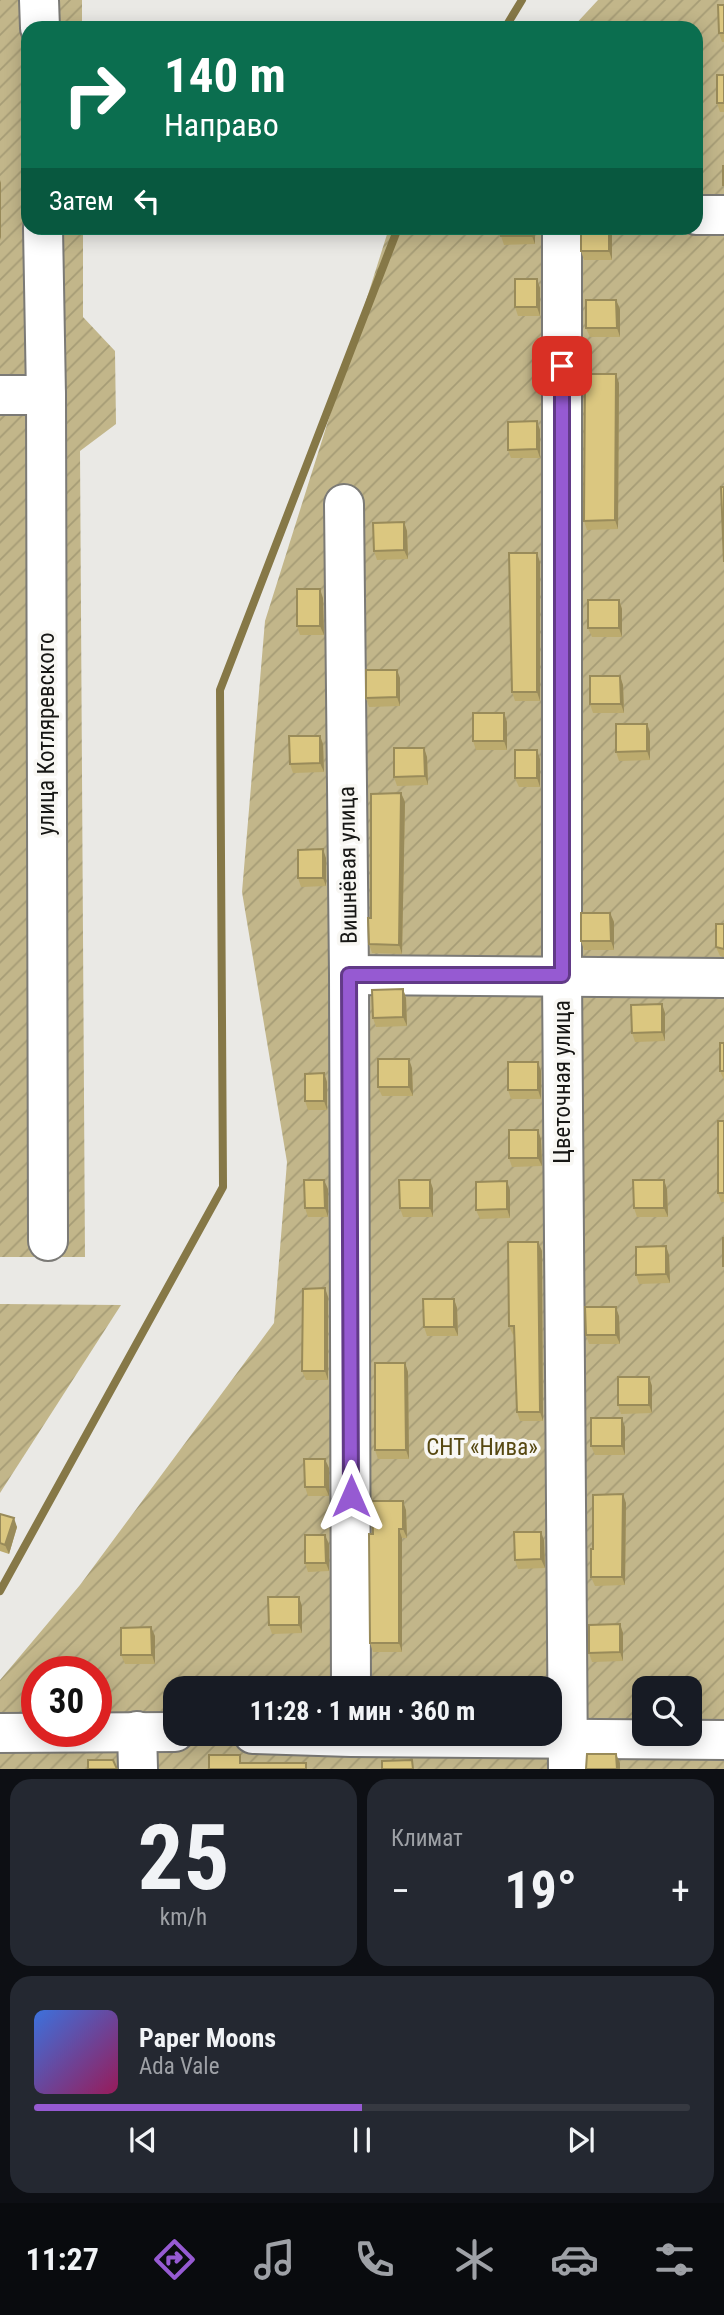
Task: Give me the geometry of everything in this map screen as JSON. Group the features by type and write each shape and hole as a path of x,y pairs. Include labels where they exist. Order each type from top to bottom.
{"street":[{"path":"39,0 40,21"},
{"path":"703,215 724,215"},
{"name":"улица Котляревского","path":"43,235 48,1241"},
{"name":"Цветочная улица","path":"562,235 562,975 568,1754"},
{"path":"0,396 46,395"},
{"name":"Вишнёвая улица","path":"344,504 349,975 351,1676"},
{"path":"349,975 724,978"},
{"path":"137,1731 138,1769"},
{"path":"0,1733 163,1732"},
{"path":"351,1747 568,1754 724,1740"}],"green space":[{"path":"0,0 82,0 82,21 21,21 21,235 83,235 83,317 115,351 116,424 80,451 85,1257 0,1257"},
{"name":"СНТ «Нива»","path":"598,0 724,0 724,1769 0,1769 0,1680 80,1585 274,1323 287,1162 242,892 265,621 387,235 703,235 703,21 578,21"},
{"path":"0,1304 121,1305 0,1493"}],"building":[{"path":"718,5 724,5 724,33 719,33"},
{"path":"717,75 724,75 724,103 717,103"},
{"path":"501,235 532,235 532,236"},
{"path":"581,235 609,235 609,251 581,251"},
{"path":"515,279 537,279 537,307 515,307"},
{"path":"586,300 616,300 617,328 586,328"},
{"path":"585,374 616,374 615,520 584,521"},
{"path":"537,421 537,449 508,450 508,422"},
{"path":"721,487 724,487 724,562"},
{"path":"404,522 404,550 374,551 373,523"},
{"path":"509,553 537,553 537,692 512,692"},
{"path":"297,589 320,589 320,626 297,626"},
{"path":"588,600 619,600 619,628 588,628"},
{"path":"366,670 397,670 397,697 366,698"},
{"path":"590,676 620,676 621,704 590,704"},
{"path":"473,713 504,713 504,741 473,741"},
{"path":"616,724 647,724 647,751 616,752"},
{"path":"289,736 320,736 320,763 290,764"},
{"path":"394,748 424,748 425,776 394,777"},
{"path":"515,750 537,750 537,778 515,778"},
{"path":"401,793 399,945 369,944 371,794"},
{"path":"323,849 323,878 298,878 298,850"},
{"path":"581,913 610,913 611,941 581,941"},
{"path":"716,924 724,924 724,949 716,947"},
{"path":"403,989 403,1017 373,1018 372,990"},
{"path":"662,1004 662,1032 632,1033 631,1005"},
{"path":"720,1043 724,1043 724,1071 720,1071"},
{"path":"378,1059 409,1059 409,1087 378,1087"},
{"path":"508,1062 538,1062 538,1090 508,1090"},
{"path":"324,1073 324,1101 305,1101 305,1074"},
{"path":"718,1121 724,1121 724,1193 718,1193"},
{"path":"509,1130 538,1130 538,1158 509,1158"},
{"path":"304,1180 324,1180 325,1208 305,1208"},
{"path":"399,1180 430,1180 430,1208 400,1208"},
{"path":"633,1180 664,1180 664,1208 634,1208"},
{"path":"507,1181 507,1209 476,1210 476,1182"},
{"path":"508,1242 538,1242 540,1412 517,1412 514,1326 509,1326"},
{"path":"666,1246 666,1274 636,1275 636,1247"},
{"path":"325,1288 325,1371 302,1371 303,1289"},
{"path":"423,1299 454,1299 454,1327 424,1327"},
{"path":"585,1307 616,1307 616,1335 586,1335"},
{"path":"375,1363 405,1363 406,1450 375,1450"},
{"path":"618,1377 649,1377 649,1405 618,1405"},
{"path":"591,1418 622,1418 622,1446 591,1446"},
{"path":"304,1459 325,1459 325,1487 305,1487"},
{"path":"623,1494 622,1577 591,1577 593,1495"},
{"path":"372,1501 403,1501 403,1529 399,1529 399,1643 370,1643 369,1534 373,1534"},
{"path":"0,1514 14,1518 5,1545 0,1543"},
{"path":"514,1532 541,1532 541,1559 515,1560"},
{"path":"305,1535 325,1535 326,1563 305,1563"},
{"path":"268,1597 299,1597 299,1625 269,1625"},
{"path":"620,1624 620,1652 589,1653 589,1625"},
{"path":"151,1627 152,1655 121,1655 121,1628"},
{"path":"587,1754 616,1754 617,1769 586,1769"},
{"path":"209,1755 240,1755 240,1763 306,1763 306,1769 209,1769"},
{"path":"88,1760 113,1760 117,1769 88,1769"},
{"path":"412,1760 413,1769 382,1769 382,1761"}],"waterway":[{"path":"509,21 522,0"},
{"path":"0,1591 223,1187 220,690 395,235"}],"route":[{"path":"351,1496 349,975 562,975 562,366"}]}
